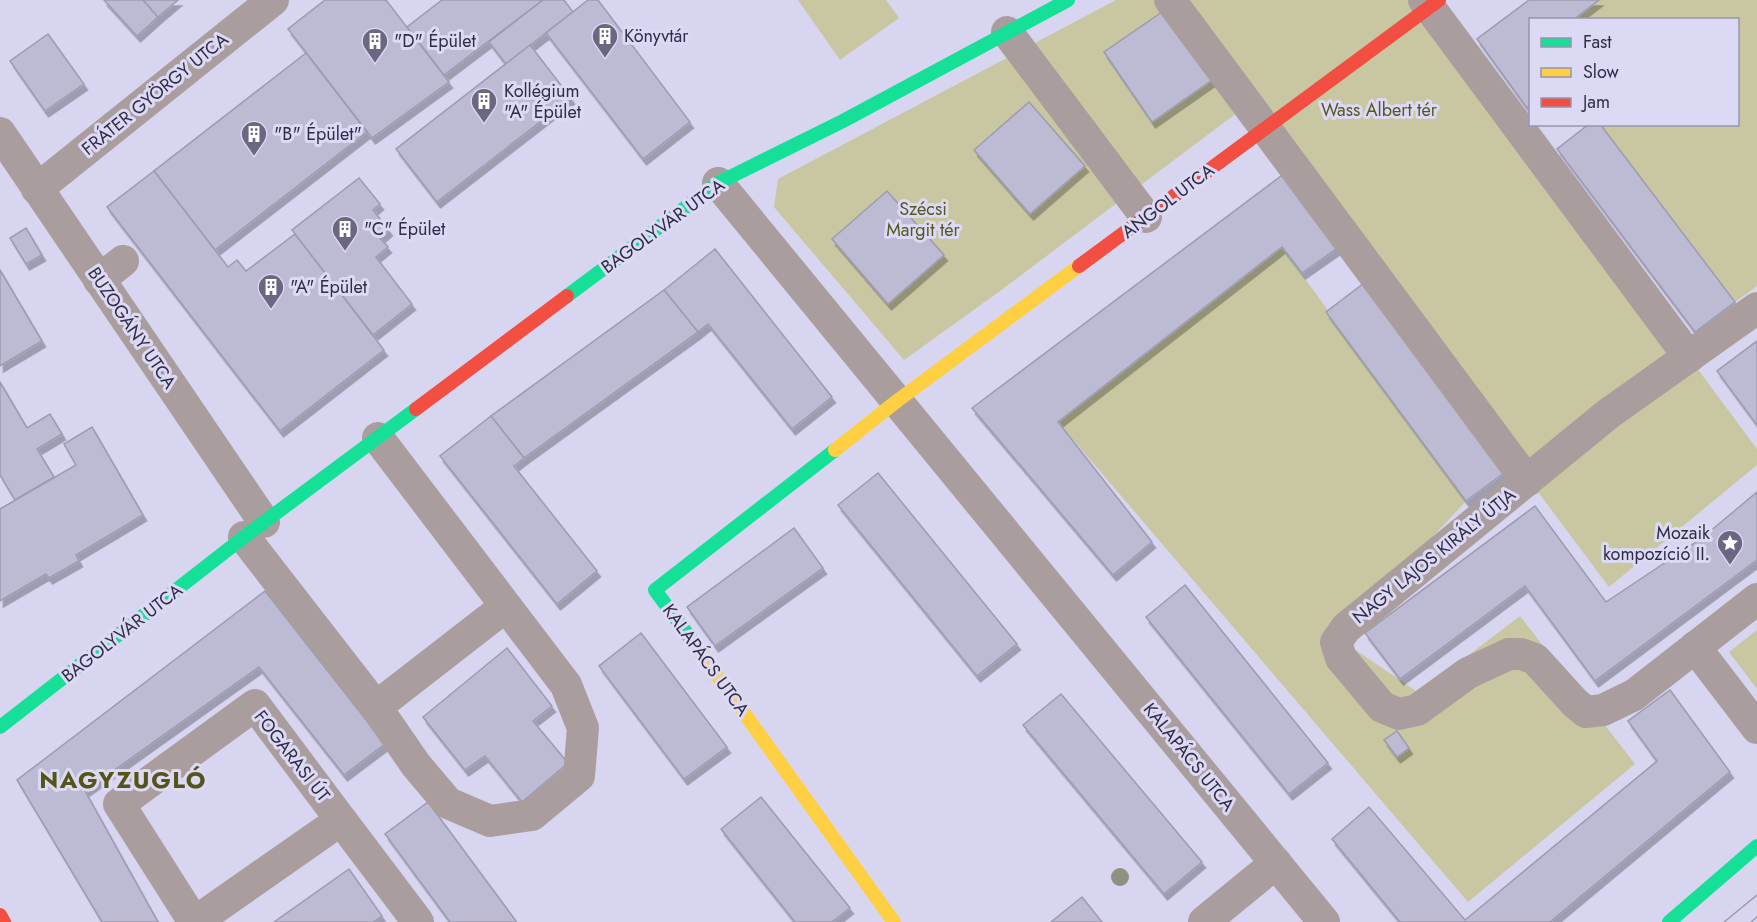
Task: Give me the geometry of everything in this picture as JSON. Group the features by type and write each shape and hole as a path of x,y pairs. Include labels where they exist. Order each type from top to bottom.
{"street":[{"name":"FRÁTER GYÖRGY UTCA","path":"37,189 273,0"},
{"name":"BAGOLYVÁR UTCA","path":"0,728 254,530 718,183 843,121 1068,0"},
{"path":"1170,0 1527,481 1608,414 1757,308"},
{"path":"1431,2 1689,357"},
{"name":"ANGOL UTCA","path":"897,401 1431,2"},
{"path":"1006,32 1146,217"},
{"name":"BUZOGÁNY UTCA","path":"0,133 99,280 254,530"},
{"name":"KALAPÁCS UTCA","path":"718,183 1324,922"},
{"path":"99,280 123,261"},
{"name":"KALAPÁCS UTCA","path":"894,922 655,590 897,401"},
{"path":"254,530 416,765 448,803 489,821 532,815 579,776 583,728 566,685 378,438"},
{"name":"NAGY LAJOS KIRÁLY ÚTJA","path":"1527,481 1346,628 1336,642 1341,658 1382,707 1399,714 1417,710 1468,672 1509,654 1521,654 1535,659 1586,712 1603,710 1634,695 1757,599"},
{"path":"376,707 505,607"},
{"path":"1695,646 1757,728"},
{"name":"FOGARASI ÚT","path":"341,820 194,922 119,804 255,705 418,922"},
{"path":"1669,922 1757,846"},
{"path":"1204,922 1276,864"},
{"path":"0,915 4,922"}],"green space":[{"path":"798,0 886,0 899,18 840,60"},
{"name":"Szécsi Margit tér","path":"1116,0 1161,0 1242,109 996,294 904,360 774,207 778,179"},
{"name":"Wass Albert tér","path":"1170,0 1424,0 1757,449 1757,465 1609,587"},
{"path":"1599,0 1757,0 1757,286 1735,302 1602,126 1739,126 1739,18 1576,18"},
{"path":"1282,247 1466,501 1338,638 1419,693 1520,616 1635,764 1468,902 1058,422"},
{"path":"1757,630 1757,689 1729,652"}],"building":[{"path":"104,0 143,0 158,17 137,36"},
{"path":"143,0 178,0 158,17"},
{"name":"\"D\" Épület","path":"325,0 386,0 449,82 372,138 288,29"},
{"path":"442,0 543,0 444,75 407,27"},
{"path":"543,0 564,0 573,12 506,64 489,42"},
{"name":"Könyvtár","path":"588,0 598,0 690,122 643,159 546,33"},
{"path":"1529,0 1599,0 1576,18 1529,18 1529,106 1527,108 1477,39"},
{"path":"1165,10 1212,80 1152,122 1104,52"},
{"path":"48,34 84,84 45,111 10,61"},
{"name":"Kollégium \"A\" Épület","path":"530,45 571,98 437,202 396,149"},
{"name":"\"B\" Épület\"","path":"306,53 367,132 215,250 154,171"},
{"path":"1029,102 1085,166 1030,214 974,150"},
{"path":"1586,126 1602,126 1735,302 1695,332 1557,149"},
{"path":"1289,170 1342,245 1302,273 1282,247 1058,422 1152,542 1113,575 972,408"},
{"name":"\"A\" Épület","path":"154,171 228,267 237,260 246,271 295,234 384,350 280,431 107,207"},
{"name":"\"C\" Épület","path":"359,178 380,204 373,210 389,230 380,238 388,247 376,257 412,304 373,335 292,230"},
{"path":"887,191 944,255 888,304 832,239"},
{"path":"26,228 42,255 26,264 10,238"},
{"path":"715,249 832,397 792,429 708,324 698,332 664,290"},
{"path":"0,270 42,341 0,366"},
{"path":"1368,280 1508,470 1466,501 1326,312"},
{"path":"664,290 698,332 524,458 491,416"},
{"path":"1757,341 1757,425 1717,371"},
{"path":"0,382 27,428 50,414 62,434 37,449 54,477 15,500 0,475"},
{"path":"491,416 524,458 514,466 597,571 557,604 440,456"},
{"path":"92,427 143,515 76,555 79,561 49,578 46,574 0,601 0,509 76,465 64,444"},
{"path":"878,473 1017,644 977,676 838,505"},
{"path":"1757,492 1757,560 1595,681 1525,586 1400,679 1365,633 1535,506 1606,602 1702,538"},
{"path":"794,528 823,568 715,646 687,607"},
{"path":"1185,585 1328,763 1289,794 1146,617"},
{"path":"265,591 385,744 344,775 259,667 85,791 158,922 102,922 17,780"},
{"path":"641,633 727,747 684,779 599,666"},
{"path":"507,648 552,706 533,721 568,763 522,802 485,756 465,770 423,717"},
{"path":"1670,690 1730,772 1550,922 1400,922 1332,839 1369,807 1465,920 1657,761 1628,721"},
{"path":"1061,694 1202,862 1164,894 1023,725"},
{"path":"1397,731 1409,748 1397,757 1384,740"},
{"path":"761,797 850,908 832,922 795,922 721,829"},
{"path":"428,802 515,922 450,922 385,834"},
{"path":"349,869 382,916 373,922 274,922"},
{"path":"1082,897 1102,922 1051,922"}],"tram line":[{"path":"1724,922 1757,895"},
{"path":"1751,922 1757,917"}],"traffic: fast":[{"path":"567,296 718,183 843,121 1068,0"},
{"path":"0,727 244,537 416,409"},
{"path":"696,646 655,590 835,450"},
{"path":"1669,922 1757,846"}],"traffic: slow":[{"path":"835,450 1079,266"},
{"path":"696,646 894,922"}],"traffic: jam":[{"path":"1079,266 1439,0"},
{"path":"416,409 567,296"},
{"path":"0,915 4,922"}],"place":[{"name":"Könyvtár","path":"605,59"},
{"name":"\"D\" Épület","path":"375,64"},
{"name":"Kollégium \"A\" Épület","path":"484,124"},
{"name":"\"B\" Épület\"","path":"254,157"},
{"name":"\"C\" Épület","path":"345,252"},
{"name":"\"A\" Épület","path":"271,310"},
{"name":"Mozaik kompozíció II.","path":"1730,566"}],"district":[{"name":"NAGYZUGLÓ","path":"123,780"}]}
